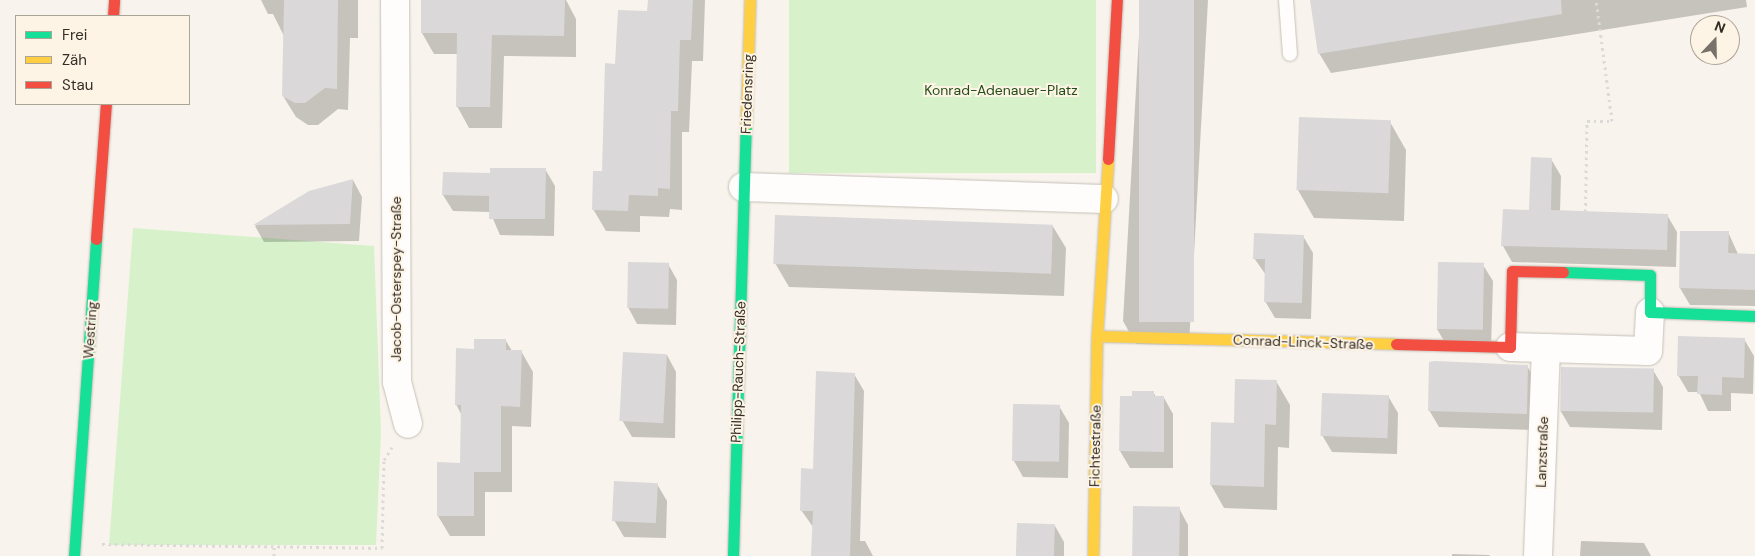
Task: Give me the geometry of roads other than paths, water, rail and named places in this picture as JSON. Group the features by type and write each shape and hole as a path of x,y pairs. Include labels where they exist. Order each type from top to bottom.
{"street":[{"path":"113,15 114,0"},
{"name":"Jacob-Osterspey-Straße","path":"395,0 397,382 408,424"},
{"name":"Friedensring","path":"743,187 750,0"},
{"path":"1097,336 1117,0"},
{"name":"Westring","path":"74,556 106,105"},
{"path":"743,187 1104,199"},
{"name":"Philipp-Rauch-Straße","path":"733,556 743,187"},
{"name":"Conrad-Linck-Straße","path":"1097,336 1648,351 1650,275 1512,271 1510,347"},
{"path":"1650,312 1755,316"},
{"name":"Fichtestraße","path":"1093,556 1097,336"},
{"name":"Lanzstraße","path":"1538,556 1546,348"}],"lane":[{"path":"1286,0 1290,54"}],"park label":[{"name":"Konrad-Adenauer-Platz","path":"1001,90"}]}
